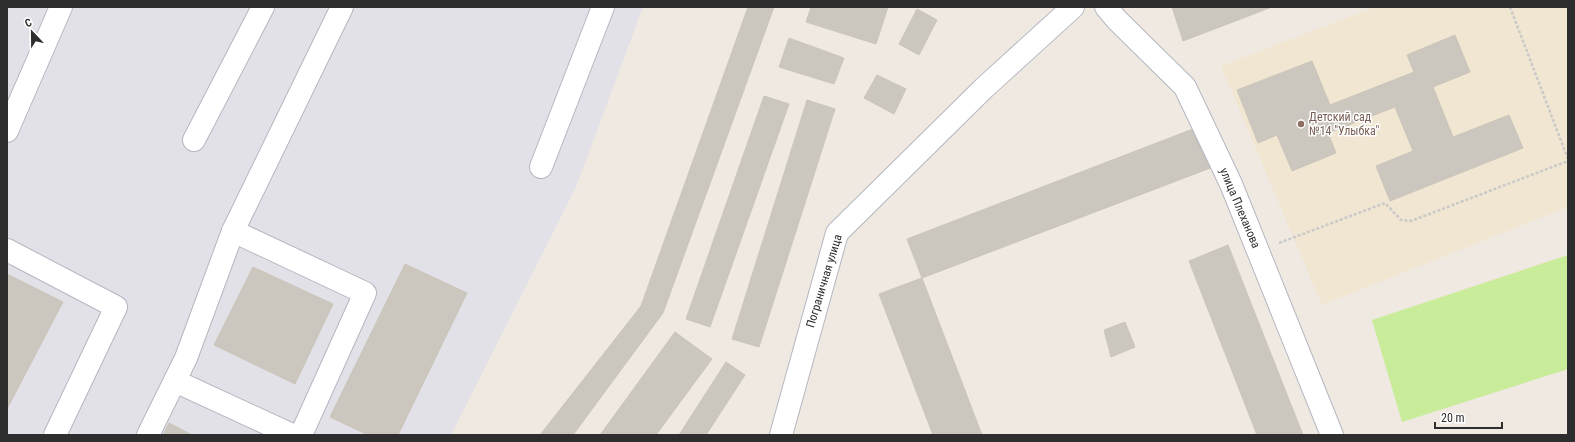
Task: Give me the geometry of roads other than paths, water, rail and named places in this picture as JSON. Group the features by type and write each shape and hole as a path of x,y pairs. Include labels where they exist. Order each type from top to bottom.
{"street":[{"path":"7,131 61,7"},
{"path":"194,140 263,7"},
{"path":"541,167 602,7"},
{"name":"Пограничная улица","path":"781,435 837,233 984,88 1073,7"},
{"name":"улица Плеханова","path":"1106,7 1185,87 1231,184 1332,435"},
{"path":"148,435 186,358 233,231 340,8"},
{"path":"233,231 365,293 301,435"},
{"path":"7,250 116,307 55,435"},
{"path":"175,381 292,435"}],"place":[{"name":"Детский сад №14 \"Улыбка\"","path":"1301,124"}]}
